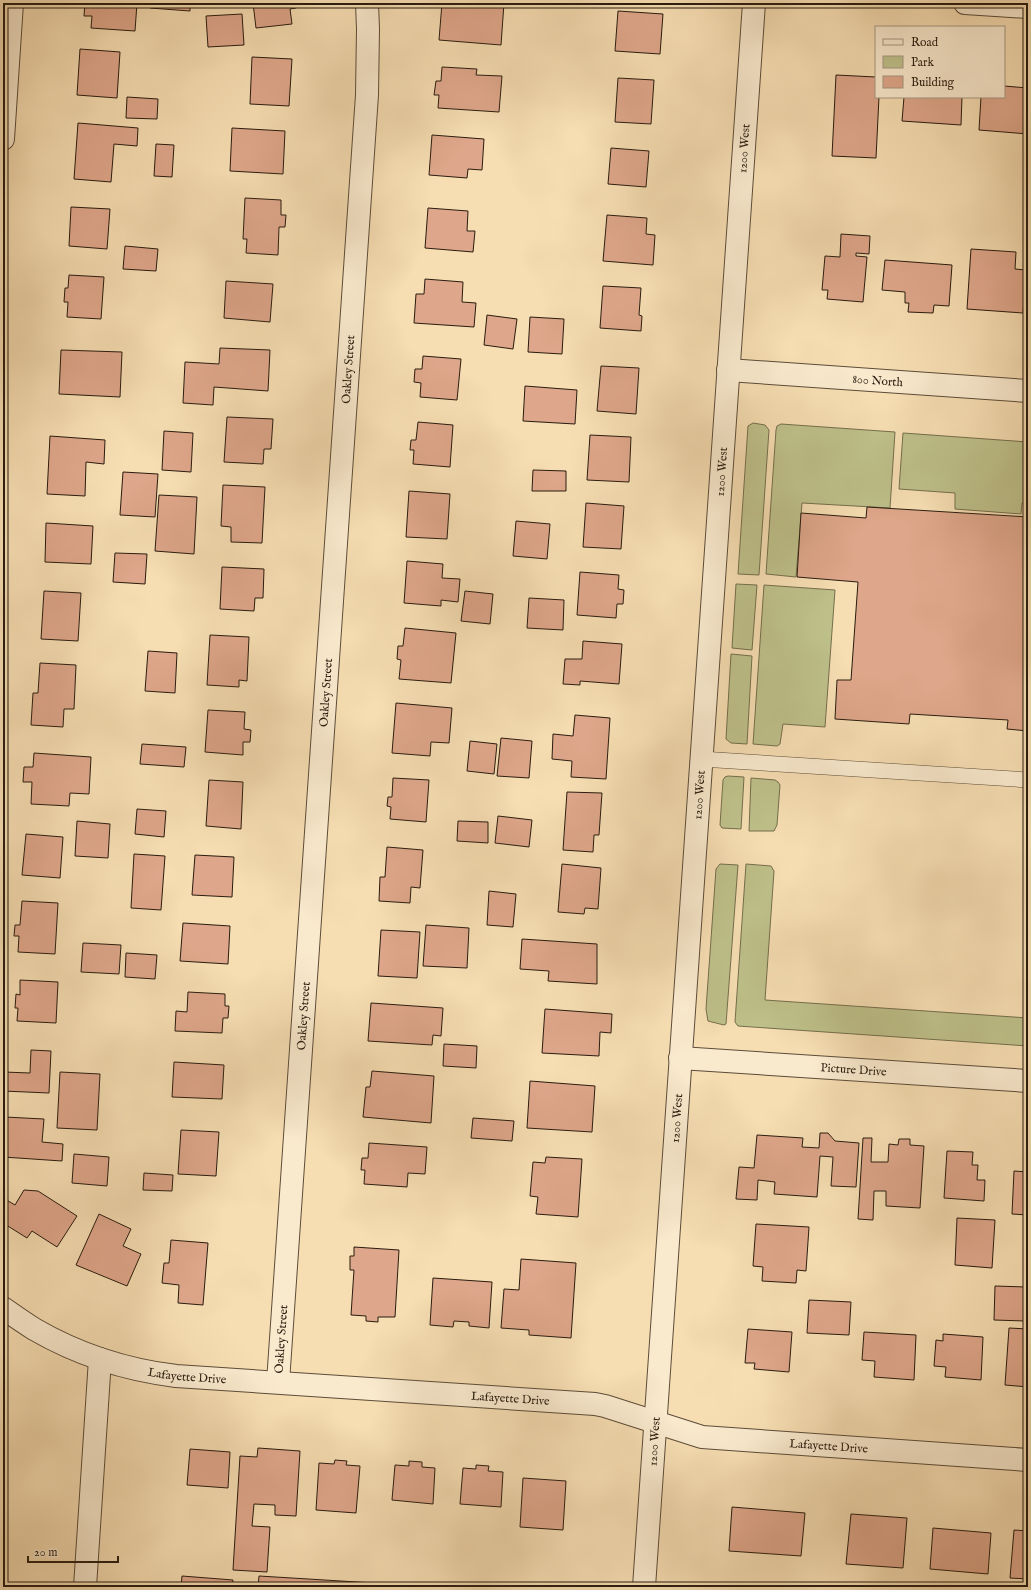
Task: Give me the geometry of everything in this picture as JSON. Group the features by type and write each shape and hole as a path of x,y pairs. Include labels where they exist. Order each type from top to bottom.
{"street":[{"path":"3,139 12,3"},
{"name":"Oakley Street","path":"278,1382 366,103 368,30 367,3"},
{"name":"1200 West","path":"644,1587 754,3"},
{"path":"965,3 1028,7"},
{"name":"800 North","path":"728,370 1028,391"},
{"name":"Picture Drive","path":"680,1058 1028,1081"},
{"name":"Lafayette Drive","path":"3,1308 33,1328 64,1345 100,1359 150,1373 595,1404 702,1437 1028,1460"},
{"path":"85,1587 100,1359"}],"lane":[{"path":"701,759 1028,780"}],"green space":[{"path":"753,423 765,425 769,430 759,575 738,574 748,426"},
{"path":"781,424 895,432 890,508 802,503 796,577 766,574 776,430 777,426"},
{"path":"903,433 1028,442 1025,504 1022,503 1021,514 955,509 955,493 899,489"},
{"path":"736,584 757,585 752,650 732,648"},
{"path":"764,585 835,590 825,727 783,724 780,744 777,746 753,744"},
{"path":"731,654 752,656 747,744 731,743 726,739"},
{"path":"728,776 744,777 741,829 722,828 720,825 723,780"},
{"path":"751,778 775,780 780,785 777,825 774,831 749,831"},
{"path":"720,864 738,865 726,1024 724,1025 708,1021 706,1009 716,869"},
{"path":"746,864 771,866 774,871 765,1000 1028,1018 1028,1046 738,1026 735,1022"}],"building":[{"path":"85,3 137,3 135,31 91,28 92,16 84,16"},
{"path":"151,3 190,3 190,11 150,8"},
{"path":"253,3 295,3 296,8 290,9 292,24 256,28"},
{"path":"442,3 504,3 501,45 439,40"},
{"path":"618,11 663,14 660,54 615,51"},
{"path":"242,14 244,45 208,47 206,16"},
{"path":"80,49 120,52 117,98 77,95"},
{"path":"252,57 292,59 289,106 250,104"},
{"path":"442,67 477,69 476,75 502,76 499,112 438,108 439,95 434,95 436,81 441,81"},
{"path":"836,75 875,77 875,98 879,98 876,158 832,156"},
{"path":"618,78 654,80 651,124 615,122"},
{"path":"1005,86 1028,88 1028,134 979,130 981,98 1005,98"},
{"path":"127,97 158,99 157,119 126,118"},
{"path":"904,98 962,98 961,125 902,121"},
{"path":"78,123 138,128 137,146 114,144 111,182 74,179"},
{"path":"232,128 285,131 283,174 230,171"},
{"path":"432,135 484,139 482,170 468,169 467,178 429,175"},
{"path":"156,144 174,145 172,177 154,176"},
{"path":"611,148 649,151 646,187 608,184"},
{"path":"245,198 281,200 281,215 286,215 285,227 279,227 278,255 246,253 247,239 243,239"},
{"path":"71,207 110,209 107,249 69,246"},
{"path":"428,208 468,211 467,231 475,231 473,252 425,248"},
{"path":"607,215 647,218 646,234 655,235 653,265 603,261"},
{"path":"841,234 870,236 869,254 856,253 856,256 867,257 863,302 827,299 828,290 822,290 825,256 840,257"},
{"path":"125,246 158,249 156,271 123,269"},
{"path":"971,249 1016,252 1015,269 1026,270 1023,313 967,309"},
{"path":"885,260 952,265 949,306 934,305 933,313 908,312 909,303 905,303 905,292 882,290"},
{"path":"69,275 104,277 101,319 67,317 68,302 64,302 65,288 68,288"},
{"path":"425,279 463,282 462,302 476,303 474,327 414,323 416,294 424,294"},
{"path":"226,281 273,284 270,322 224,318"},
{"path":"603,286 641,288 639,315 642,316 641,331 600,328"},
{"path":"487,315 517,319 513,349 484,345"},
{"path":"530,317 564,319 562,354 528,352"},
{"path":"220,348 270,350 268,391 214,387 213,405 183,403 185,362 219,364"},
{"path":"61,350 122,352 120,397 59,394"},
{"path":"423,356 461,359 457,400 420,397 421,383 414,382 415,369 422,369"},
{"path":"601,366 639,368 636,414 597,411"},
{"path":"525,386 577,390 575,424 523,421"},
{"path":"227,417 273,419 271,449 264,449 263,464 224,462"},
{"path":"418,422 453,425 450,467 413,464 414,450 410,450 411,440 416,440"},
{"path":"164,431 193,433 191,472 162,470"},
{"path":"590,435 631,437 629,482 587,480"},
{"path":"50,436 105,440 104,464 86,462 85,496 47,494"},
{"path":"533,470 566,471 566,491 532,491"},
{"path":"123,472 158,474 155,517 120,515"},
{"path":"223,485 265,487 262,543 231,542 231,527 221,526"},
{"path":"409,491 450,494 447,539 406,537"},
{"path":"159,495 197,497 194,554 155,551"},
{"path":"586,503 624,506 621,549 583,547"},
{"path":"867,507 1028,517 1028,731 1007,729 1008,720 910,714 909,724 835,719 837,680 851,680 858,582 797,577 801,513 866,518"},
{"path":"516,521 550,524 547,559 513,556"},
{"path":"46,523 93,526 91,564 45,562"},
{"path":"115,553 147,554 145,584 113,582"},
{"path":"407,561 443,564 442,578 460,579 458,602 441,600 441,606 404,603"},
{"path":"222,567 264,569 263,598 255,598 254,611 220,609"},
{"path":"580,572 619,575 618,589 624,590 623,604 617,604 616,618 577,615"},
{"path":"44,591 81,593 78,641 41,639"},
{"path":"465,591 493,594 490,624 461,621"},
{"path":"529,598 564,600 563,630 527,628"},
{"path":"405,628 456,633 451,683 399,679 401,660 397,659 398,646 403,646"},
{"path":"210,635 249,637 247,681 239,680 239,687 207,685"},
{"path":"583,641 622,644 619,684 580,681 580,685 563,684 565,659 582,659"},
{"path":"148,651 177,653 175,693 145,691"},
{"path":"40,663 76,665 74,709 64,709 63,727 31,725 33,693 38,693"},
{"path":"396,703 452,708 449,743 431,742 430,756 392,753"},
{"path":"208,710 245,712 244,729 251,730 250,742 243,742 243,755 205,752"},
{"path":"575,715 610,718 606,779 571,777 572,761 552,759 553,734 573,736"},
{"path":"501,738 532,741 529,778 497,776"},
{"path":"470,741 497,744 494,774 467,771"},
{"path":"142,744 186,747 184,767 140,764"},
{"path":"34,753 91,757 89,794 70,793 69,806 31,804 32,782 23,782 24,767 33,767"},
{"path":"393,778 429,780 426,822 390,819 391,807 387,806 388,797 392,797"},
{"path":"209,780 243,782 241,829 206,826"},
{"path":"567,792 602,793 599,835 594,835 593,852 563,850"},
{"path":"137,809 166,811 164,837 135,834"},
{"path":"498,816 532,820 529,847 495,843"},
{"path":"77,821 110,824 108,858 75,856"},
{"path":"458,821 488,822 488,843 457,841"},
{"path":"26,834 63,837 60,878 22,875"},
{"path":"387,847 423,850 420,888 411,887 410,903 379,901 380,877 385,877"},
{"path":"134,854 165,856 161,910 131,908"},
{"path":"195,855 234,857 232,897 192,895"},
{"path":"562,864 601,868 598,909 585,908 584,914 558,912"},
{"path":"489,891 516,894 513,927 487,925"},
{"path":"22,901 58,903 55,954 18,952 19,936 14,936 15,925 20,925"},
{"path":"183,923 230,926 228,964 180,961"},
{"path":"426,925 469,928 467,968 423,966"},
{"path":"381,930 420,932 417,978 378,976"},
{"path":"522,939 597,944 597,984 548,981 549,971 520,969"},
{"path":"83,943 121,945 119,974 81,972"},
{"path":"126,953 157,955 155,979 125,977"},
{"path":"20,980 58,982 56,1023 17,1021 18,1008 15,1008 16,994 20,995"},
{"path":"188,992 225,994 225,1006 229,1006 228,1018 223,1018 222,1033 175,1031 176,1011 187,1012"},
{"path":"371,1003 443,1008 441,1036 433,1035 432,1045 368,1041"},
{"path":"545,1009 612,1014 611,1033 600,1032 599,1056 542,1053"},
{"path":"444,1044 477,1046 476,1068 443,1066"},
{"path":"31,1050 51,1051 49,1093 3,1091 4,1072 30,1073"},
{"path":"174,1062 224,1065 222,1099 172,1097"},
{"path":"372,1071 434,1076 431,1123 363,1117 366,1087 370,1087"},
{"path":"60,1072 100,1074 97,1130 57,1128"},
{"path":"530,1081 595,1086 592,1132 527,1128"},
{"path":"5,1117 44,1119 42,1142 63,1144 62,1161 3,1157"},
{"path":"473,1118 514,1121 512,1141 471,1138"},
{"path":"181,1130 219,1132 216,1176 178,1174"},
{"path":"820,1133 828,1133 835,1141 859,1143 856,1187 831,1186 833,1157 820,1156 817,1197 774,1194 775,1182 758,1180 757,1200 736,1199 739,1167 754,1168 757,1135 803,1138 802,1147 819,1148"},
{"path":"863,1138 872,1138 871,1162 888,1162 889,1144 898,1145 899,1139 910,1139 910,1145 924,1146 920,1208 886,1206 886,1191 874,1191 873,1220 858,1219"},
{"path":"369,1143 427,1147 425,1174 408,1173 407,1187 364,1184 365,1170 361,1170 362,1158 368,1158"},
{"path":"947,1151 973,1152 972,1165 978,1165 977,1180 985,1180 984,1201 944,1198"},
{"path":"74,1154 109,1157 107,1186 72,1183"},
{"path":"546,1157 582,1159 578,1217 536,1214 538,1197 530,1196 533,1162 545,1163"},
{"path":"1014,1171 1028,1172 1028,1215 1012,1214"},
{"path":"144,1173 173,1175 172,1191 143,1190"},
{"path":"24,1190 38,1191 77,1216 57,1247 32,1231 27,1238 3,1223 7,1217 3,1214 3,1198 15,1205"},
{"path":"99,1214 131,1229 123,1246 141,1254 127,1286 76,1265"},
{"path":"957,1218 995,1220 992,1268 955,1265"},
{"path":"756,1224 809,1227 806,1271 797,1270 796,1283 762,1281 763,1267 753,1266"},
{"path":"171,1240 208,1243 203,1305 178,1303 179,1285 162,1283 164,1263 169,1263"},
{"path":"354,1247 399,1250 395,1317 378,1317 378,1322 366,1321 366,1316 351,1315 354,1270 350,1270 350,1256 354,1256"},
{"path":"521,1259 576,1263 571,1338 529,1335 529,1330 501,1328 504,1289 519,1290"},
{"path":"433,1278 492,1282 489,1328 469,1326 469,1322 454,1321 453,1327 430,1325"},
{"path":"995,1286 1026,1287 1025,1321 994,1320"},
{"path":"809,1300 851,1302 849,1335 807,1333"},
{"path":"1009,1328 1028,1329 1028,1387 1005,1385"},
{"path":"748,1329 792,1332 789,1372 754,1369 755,1363 745,1363"},
{"path":"864,1332 916,1335 914,1380 874,1377 875,1361 862,1360"},
{"path":"943,1334 983,1337 981,1380 945,1377 946,1367 934,1366 936,1340 943,1341"},
{"path":"258,1448 300,1451 296,1516 275,1515 275,1505 254,1504 252,1526 270,1527 267,1572 233,1570 240,1456 257,1457"},
{"path":"190,1449 230,1452 228,1488 187,1485"},
{"path":"335,1460 347,1461 346,1465 360,1466 356,1513 316,1510 319,1463 334,1464"},
{"path":"409,1461 422,1462 422,1467 435,1468 433,1504 392,1500 395,1465 409,1466"},
{"path":"476,1465 489,1466 488,1471 503,1472 501,1507 460,1504 463,1468 476,1469"},
{"path":"523,1478 566,1481 563,1530 520,1527"},
{"path":"732,1507 805,1513 801,1556 729,1551"},
{"path":"851,1514 907,1518 903,1568 846,1564"},
{"path":"933,1528 991,1533 988,1574 930,1569"},
{"path":"1014,1530 1028,1531 1028,1579 1010,1578"},
{"path":"182,1576 233,1580 232,1587 181,1587"},
{"path":"259,1576 439,1587 258,1587"}]}
